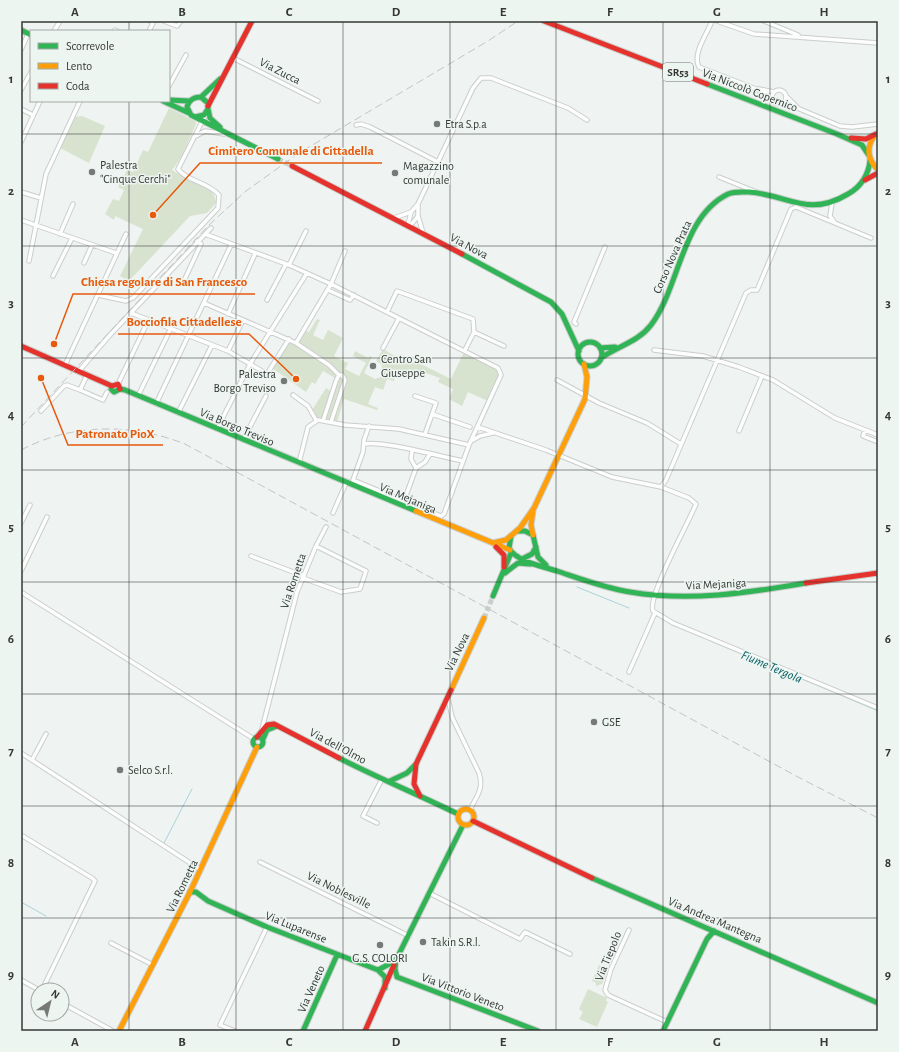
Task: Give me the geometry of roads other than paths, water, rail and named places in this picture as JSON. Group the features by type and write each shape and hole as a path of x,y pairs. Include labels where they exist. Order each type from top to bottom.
{"main road":[{"path":"232,136 216,125 210,118 208,110 206,100 201,97 194,97 189,101 187,107 193,115 201,117 208,110 252,21"},
{"name":"Via Niccolò Copernico","path":"544,21 837,134 862,145 869,157"},
{"path":"21,30 30,35"},
{"path":"201,97 225,74"},
{"path":"170,100 189,101"},
{"path":"165,102 278,159"},
{"name":"Via Niccolò Copernico","path":"837,134 863,139 877,133"},
{"name":"SR53","path":"877,133 870,143 869,157 878,172"},
{"path":"864,180 870,166 869,157"},
{"name":"Via Nova","path":"292,166 409,225 551,302 562,314 579,351 580,360 584,364 587,383 586,396 534,508 516,532"},
{"path":"728,194 754,192 806,206 832,203 855,190 864,180 878,172"},
{"name":"Corso Nova Prata","path":"601,358 620,347 637,340 655,321 698,223 711,206 728,194"},
{"path":"574,339 585,344"},
{"path":"579,351 585,344 592,342 600,348 601,358"},
{"name":"Via Borgo Treviso","path":"21,346 346,483"},
{"name":"Corso Nova Prata","path":"600,348 620,347"},
{"name":"Via Nova","path":"587,383 594,365 601,358"},
{"path":"584,364 594,365"},
{"name":"Via Mejaniga","path":"346,483 364,487 425,512 484,541 510,551 521,558 557,572 607,587 655,596 717,596 878,573"},
{"name":"Via Nova","path":"533,535 531,525 534,508"},
{"path":"516,532 525,530 533,535"},
{"name":"Via Mejaniga","path":"484,541 502,542 516,532"},
{"name":"Via Mejaniga","path":"533,535 540,560 557,572"},
{"path":"504,573 510,551 508,543 511,536"},
{"path":"494,545 504,555 504,573"},
{"path":"493,596 504,573 511,564 521,558 530,556 536,547"},
{"name":"Via Mejaniga","path":"504,573 520,562 550,569"},
{"name":"Via Nova","path":"416,764 484,618"},
{"name":"Via Rometta","path":"255,738 262,729 269,726"},
{"name":"Via Rometta","path":"119,1031 201,870 252,762 257,747 263,744 264,733 269,726"},
{"name":"Via dell'Olmo","path":"269,726 278,726 382,779 402,786 420,797 458,814"},
{"path":"257,747 254,744 255,738 263,739"},
{"path":"390,781 404,774 416,764"},
{"path":"416,764 414,782 420,797"},
{"path":"404,774 414,782"},
{"path":"402,786 400,781 404,774"},
{"path":"408,790 414,782"},
{"path":"463,809 470,810 474,815 473,821 470,825 463,825 459,820 458,814 463,809"},
{"name":"Via Andrea Mantegna","path":"473,821 599,881 703,927 710,932 878,1003"},
{"path":"365,1031 396,960 463,825"},
{"name":"Via Luparense","path":"190,892 196,892 208,901 267,927 378,970"},
{"path":"663,1031 710,932"},
{"name":"Via Veneto","path":"303,1031 338,955"},
{"path":"384,988 385,978 378,970 396,960"},
{"path":"384,988 397,977 395,970 396,960"},
{"name":"Via Vittorio Veneto","path":"397,977 538,1031"}],"street":[{"path":"55,30 60,21"},
{"path":"150,21 153,23 150,30"},
{"path":"164,21 177,26 181,21"},
{"path":"712,21 697,54 696,61 699,67 756,89 772,97 775,102 783,102 840,126 852,127 878,124"},
{"path":"717,21 754,34 800,36 878,43"},
{"path":"764,21 800,36"},
{"path":"21,50 30,35"},
{"path":"170,84 186,55"},
{"name":"Via Zucca","path":"234,58 318,101"},
{"path":"21,90 30,74"},
{"path":"394,218 411,212 418,204 476,83 484,77 500,81 568,108 587,120"},
{"path":"756,89 774,92 782,90 799,110"},
{"path":"772,97 774,92"},
{"path":"783,102 786,96"},
{"path":"21,142 40,102"},
{"path":"29,261 46,174 80,102"},
{"path":"21,109 33,115"},
{"path":"98,295 126,301 132,298 218,208 219,195 214,189 184,174 178,169 208,110"},
{"path":"192,139 198,123 193,115"},
{"path":"356,125 361,124 370,127 438,162"},
{"path":"192,139 205,131 213,130 232,136"},
{"path":"720,177 754,192"},
{"path":"728,194 736,184"},
{"path":"21,192 41,198"},
{"path":"832,203 830,216 835,223"},
{"path":"60,234 73,204"},
{"path":"418,204 418,216 424,233"},
{"path":"661,487 666,480 746,293 751,290 757,290 791,209 796,207 871,238"},
{"path":"409,225 411,212"},
{"path":"409,225 418,216"},
{"path":"21,220 116,253"},
{"path":"79,371 197,241 211,228"},
{"path":"267,300 306,231"},
{"path":"65,365 126,234"},
{"path":"205,234 255,254 288,265 331,284 465,350 498,368 501,372 499,381 463,461 443,516 425,512 404,501 364,487 353,480 364,452 364,444 368,426"},
{"path":"53,276 72,238"},
{"path":"183,283 201,244 197,241"},
{"path":"84,263 92,244"},
{"path":"156,404 231,245"},
{"path":"576,324 574,322 605,247"},
{"path":"296,342 328,290 345,251"},
{"path":"228,314 255,254"},
{"path":"217,429 250,364 307,273"},
{"path":"328,290 350,300 354,295"},
{"path":"387,312 398,291 473,319 474,332 465,350"},
{"path":"204,303 296,342 329,365 339,375 344,377 345,380 331,422"},
{"path":"131,313 170,330 228,351 267,374 289,339"},
{"path":"228,351 243,320"},
{"path":"383,348 398,320"},
{"path":"117,386 148,321"},
{"path":"138,396 170,330"},
{"path":"474,332 504,346"},
{"path":"178,413 212,345"},
{"path":"654,350 703,356 773,380 835,418 878,435"},
{"path":"80,390 88,375"},
{"path":"323,421 339,375"},
{"path":"739,431 762,376"},
{"path":"557,380 586,396 647,423 681,444"},
{"path":"41,411 64,386 68,385 103,400 107,392"},
{"path":"293,395 308,406 316,420"},
{"path":"243,440 266,396"},
{"path":"415,396 436,403 425,434"},
{"path":"432,414 470,427"},
{"path":"298,463 308,427 316,420 345,425 393,428 470,445"},
{"path":"478,427 612,477 661,487 689,498 695,502 696,504 659,584 652,608 655,613 673,623 878,708"},
{"path":"865,430 863,436 878,442"},
{"path":"472,440 489,433 499,434"},
{"path":"364,444 370,443 463,461"},
{"path":"412,451 411,459 416,468"},
{"path":"404,501 416,468 425,462 430,454"},
{"path":"333,513 346,483"},
{"path":"21,523 30,505"},
{"path":"21,571 47,517"},
{"name":"Via Rometta","path":"262,729 295,599 316,546 326,527"},
{"path":"251,556 340,592 360,589 366,571 316,546"},
{"path":"21,592 255,738"},
{"path":"629,672 655,613"},
{"path":"448,695 452,718 482,782 480,791 470,810"},
{"name":"Via Rometta","path":"267,714 269,726"},
{"path":"32,760 46,734"},
{"path":"21,753 201,870"},
{"path":"377,823 364,816 382,779"},
{"path":"21,835 95,881 46,982"},
{"name":"Via Noblesville","path":"260,862 409,936"},
{"path":"429,893 520,939 525,932 570,954"},
{"path":"235,1031 220,1025 267,927"},
{"name":"Via Tiepolo","path":"629,930 611,969 605,990 608,995 667,1022"},
{"path":"111,943 153,965"},
{"path":"21,980 30,985"},
{"path":"70,1007 113,1031"}],"waterway":[{"name":"Fiume Tergola","path":"577,587 629,608"},
{"name":"Fiume Tergola","path":"713,642 831,691"},
{"name":"Fiume Tergola","path":"836,693 878,711"},
{"name":"Fiume Tergola","path":"164,843 192,789"},
{"path":"21,902 46,916"}],"tunnel":[{"path":"278,159 292,166"},
{"path":"484,618 493,596"}],"railway":[{"path":"21,427 209,225 246,191 299,153 488,41 518,21"},
{"path":"21,450 41,441 61,435 102,429 144,432 185,444 798,777 878,818"}],"place":[{"name":"Etra S.p.a","path":"437,124"},
{"name":"Palestra \"Cinque Cerchi\"","path":"92,172"},
{"name":"Magazzino comunale","path":"395,173"},
{"name":"Cimitero Comunale di Cittadella","path":"153,215"},
{"name":"Chiesa regolare di San Francesco","path":"54,344"},
{"name":"Centro San Giuseppe","path":"373,366"},
{"name":"Patronato PioX","path":"41,378"},
{"name":"Bocciofila Cittadellese","path":"296,379"},
{"name":"Palestra Borgo Treviso","path":"284,381"},
{"name":"GSE","path":"594,722"},
{"name":"Selco S.r.l.","path":"120,770"},
{"name":"Takin S.R.l.","path":"423,942"},
{"name":"G.S. COLORI","path":"380,945"}]}
